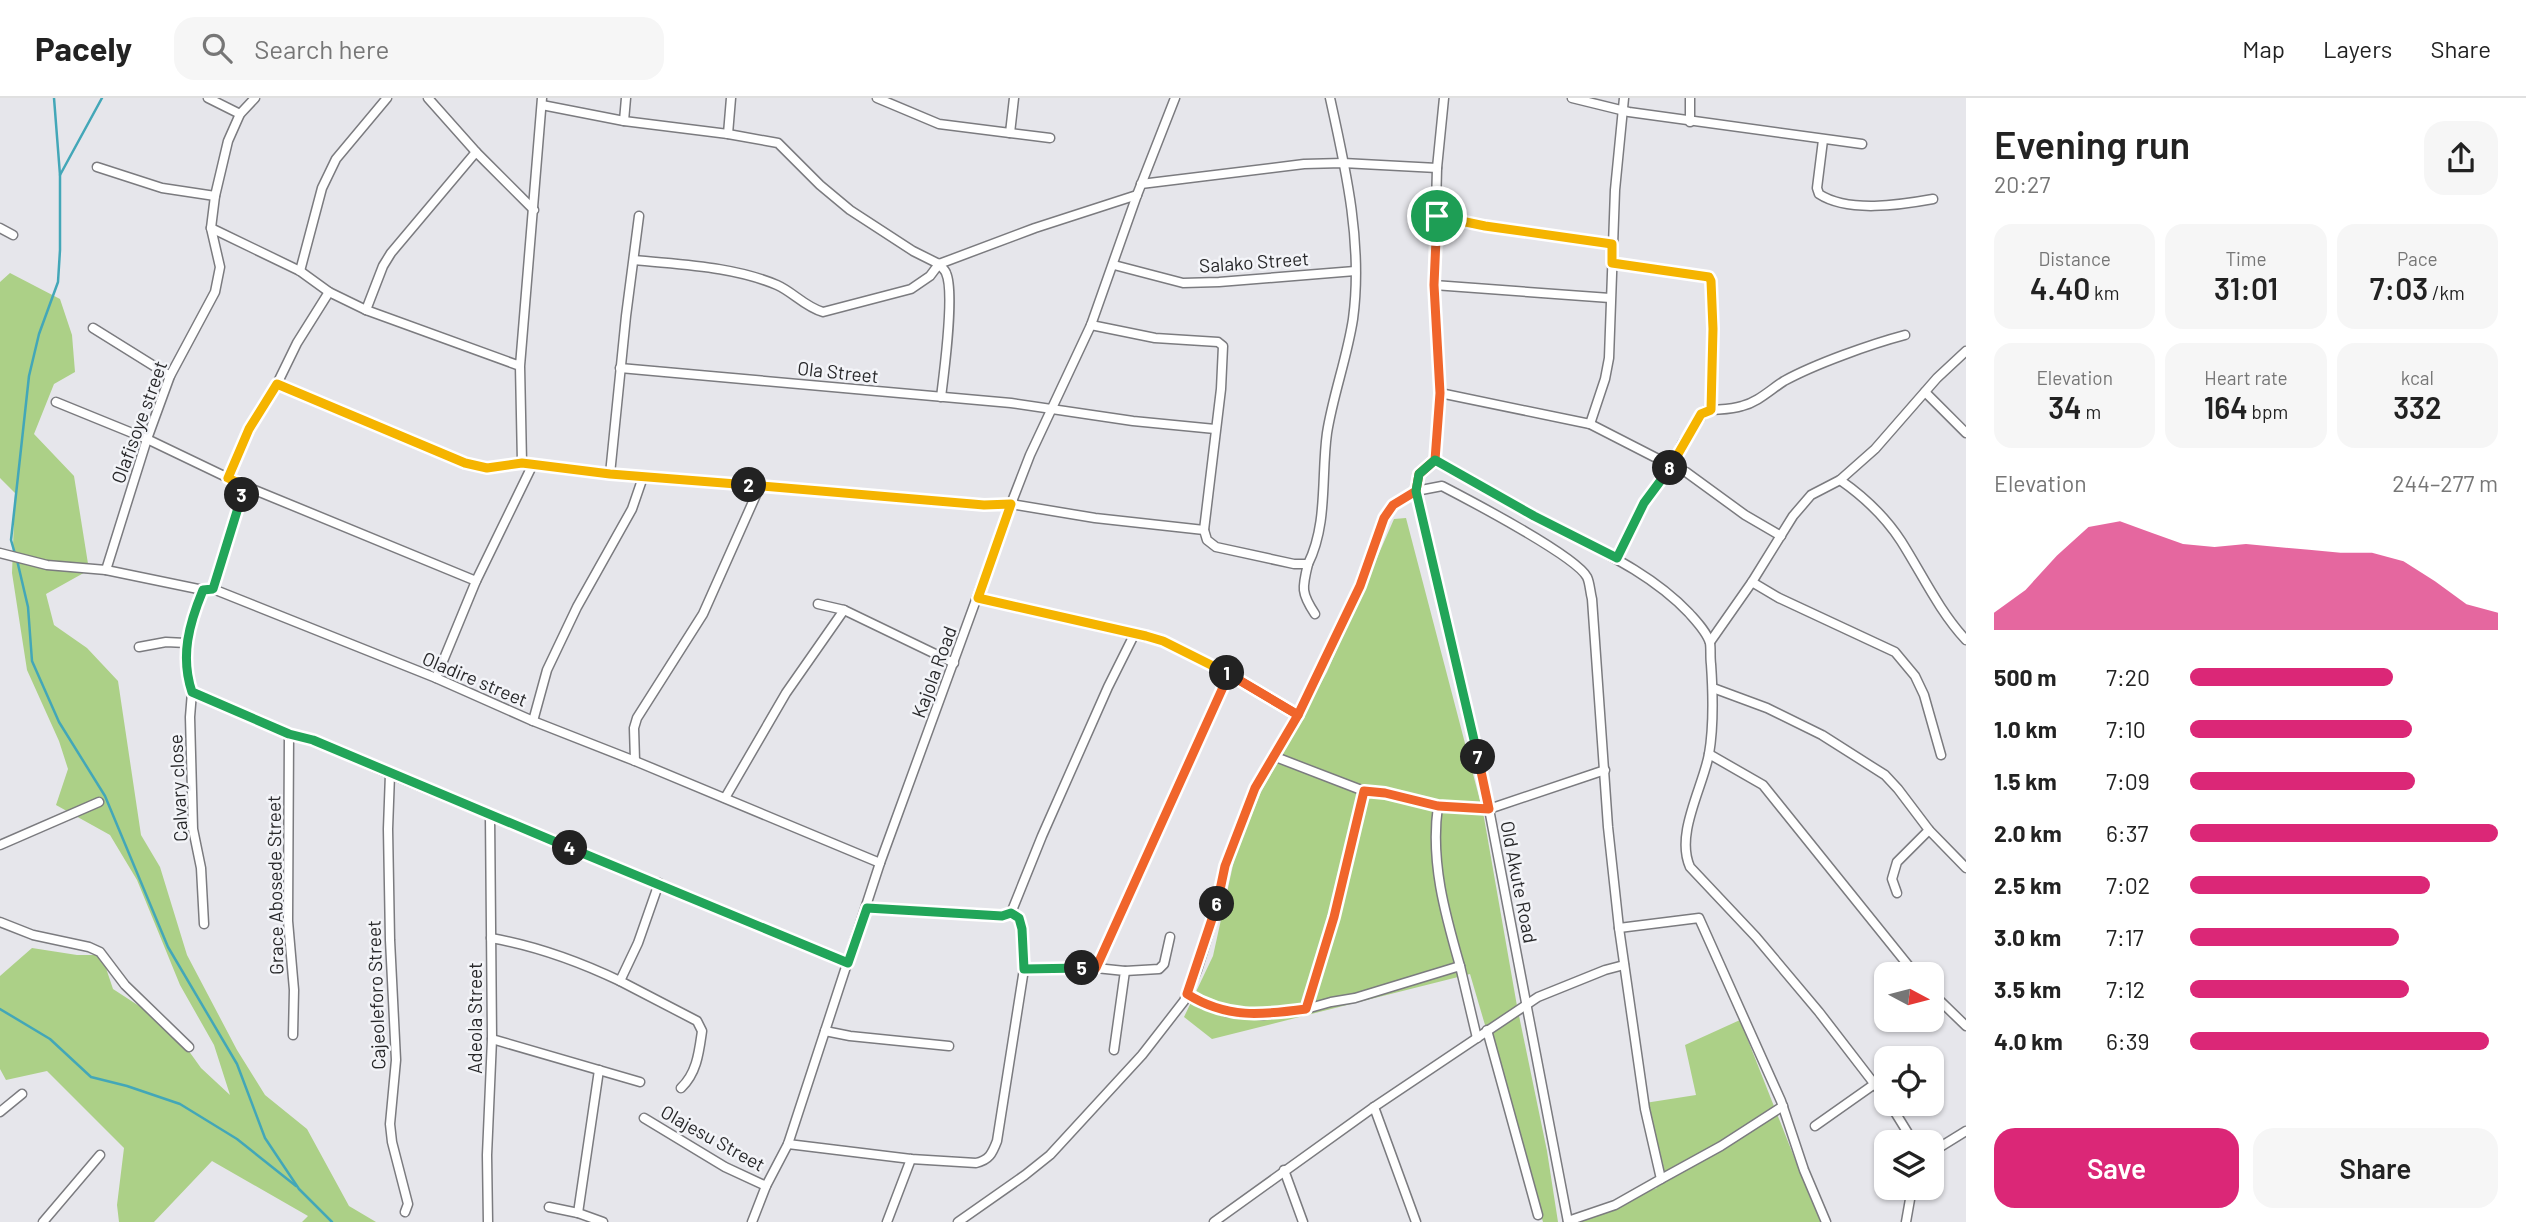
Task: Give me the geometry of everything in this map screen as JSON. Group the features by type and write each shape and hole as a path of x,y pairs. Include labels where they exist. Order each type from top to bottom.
{"street":[{"path":"208,98 240,114"},
{"path":"255,98 240,114 228,141 215,196 211,228 300,271 329,292 366,310 520,366"},
{"path":"300,271 322,188 336,159 387,98"},
{"path":"428,98 476,152 534,210"},
{"path":"624,121 626,98"},
{"path":"728,134 732,98"},
{"path":"877,98 939,124 1050,138"},
{"path":"1010,134 1014,98"},
{"name":"Kajola Road","path":"752,1222 766,1186 788,1144 880,863 1011,504 1091,325 1175,98"},
{"path":"1315,614 1302,589 1308,564 1315,551 1332,405 1344,367 1353,317 1355,271 1351,201 1330,98"},
{"path":"1416,491 1419,474 1435,460 1440,393 1434,285 1437,168 1444,98"},
{"path":"1572,98 1622,111 1690,122 1862,144"},
{"path":"1590,424 1609,358 1612,244 1624,98"},
{"path":"1690,98 1690,122"},
{"path":"522,463 520,366 542,101 624,121 778,143 820,185 850,210 913,251 939,264 946,271 947,342 941,397"},
{"path":"1823,140 1817,188 1824,198 1855,205 1897,205 1933,200"},
{"path":"366,310 383,266 391,253 476,152"},
{"path":"1141,184 1252,169 1343,163 1437,168"},
{"path":"97,167 162,188 215,196"},
{"path":"634,260 752,276 780,286 815,310 823,312 911,289 930,276 939,264 1035,228 1137,195"},
{"path":"610,474 639,216"},
{"path":"1437,216 1485,226 1612,244"},
{"path":"0,228 13,235"},
{"name":"Olafisoye street","path":"106,570 147,439 170,376 215,292 220,267 211,228"},
{"path":"1612,263 1709,277 1713,329 1711,410"},
{"name":"Salako Street","path":"1114,265 1183,283 1355,271"},
{"path":"1434,285 1610,298"},
{"path":"228,478 249,429 329,292"},
{"path":"1091,325 1155,338 1218,342 1223,346 1204,530 1207,540 1216,547 1294,564 1308,564"},
{"path":"93,328 170,376"},
{"path":"1617,558 1644,503 1672,466 1701,414 1755,401 1784,381 1905,335"},
{"path":"1710,642 1793,516 1811,495 1840,480 1875,449 1925,392 1966,351"},
{"name":"Ola Street","path":"620,368 1053,408 1092,416 1215,429"},
{"path":"277,384 465,463 487,468 522,463 643,477 984,505 1011,504 1071,515 1204,530"},
{"path":"1925,392 1966,433"},
{"path":"1440,393 1590,424 1686,472 1745,515 1781,536"},
{"path":"56,402 147,439 245,486 476,581"},
{"path":"1435,460 1534,516 1617,558 1678,602 1698,622 1710,642 1713,688 1709,754 1692,808 1685,849 1690,867 1756,937 1874,1081"},
{"path":"436,678 476,581 533,464"},
{"path":"533,721 548,670 578,607 632,509 643,477"},
{"path":"1840,480 1876,511 1900,540 1917,572 1966,640"},
{"path":"213,589 245,486"},
{"path":"635,761 634,728 637,718 690,639 760,486"},
{"path":"958,1222 1050,1155 1164,1030 1187,994 1217,903 1225,866 1255,788 1298,715 1360,586 1384,518 1393,505 1416,491 1442,486 1494,513 1575,565 1587,576 1595,632 1596,675 1619,929 1645,1109 1661,1180"},
{"name":"Old Akute Road","path":"1416,491 1489,809 1568,1222"},
{"name":"Oladire street","path":"0,553 47,565 106,570 203,590 213,589 436,678 533,721 880,863"},
{"path":"1752,582 1779,598 1895,652 1920,685 1941,755"},
{"path":"203,590 193,614 186,643 186,665 192,692 848,963"},
{"path":"978,598 1163,641 1229,674 1298,715"},
{"path":"818,604 844,610 954,663"},
{"path":"725,799 786,693 844,610"},
{"path":"1011,913 1041,836 1135,633"},
{"path":"139,647 166,642 186,643"},
{"path":"1096,968 1229,674"},
{"path":"1713,688 1767,708 1822,736 1885,775 1929,830 1966,868"},
{"name":"Calvary close","path":"192,692 190,717 193,829 201,868 204,924"},
{"name":"Grace Abosede Street","path":"289,734 288,921 293,1035"},
{"path":"1709,754 1763,785 1906,962"},
{"path":"1273,756 1364,791 1385,793 1438,806 1489,809 1605,770"},
{"name":"Cajeoleforo Street","path":"390,774 390,940 396,1060 390,1124 408,1204 405,1212"},
{"path":"1306,1009 1334,917 1364,791"},
{"path":"0,845 99,802"},
{"path":"1438,806 1437,861 1443,906 1477,1038"},
{"name":"Adeola Street","path":"488,1222 487,1156 492,1039 490,815"},
{"path":"1897,893 1892,879 1897,862 1929,830"},
{"path":"620,981 638,943 659,883"},
{"path":"867,908 1002,916 1011,913"},
{"path":"788,1144 911,1159 976,1163 985,1161 992,1153 1010,1066 1024,969 1022,929 1019,918 1011,913"},
{"path":"1619,929 1699,918 1753,1034 1826,1222"},
{"path":"0,922 23,932 100,952 125,985 189,1047"},
{"path":"1024,969 1159,969 1164,964 1170,937"},
{"path":"491,938 527,944 576,960 620,981 700,1026 702,1031 695,1067 690,1080 681,1088"},
{"path":"1214,1222 1284,1170 1487,1030 1548,992 1624,965"},
{"path":"1187,994 1203,1004 1227,1012 1263,1014 1306,1009 1355,998 1460,966"},
{"path":"1114,1050 1125,971"},
{"path":"1944,1005 1966,1027"},
{"path":"1487,1030 1538,1215"},
{"path":"825,1031 950,1046"},
{"path":"492,1039 640,1082"},
{"path":"578,1213 599,1070"},
{"path":"1815,1126 1874,1084"},
{"path":"0,1112 22,1094"},
{"path":"1568,1222 1615,1205 1721,1146 1783,1106"},
{"path":"1374,1107 1416,1222"},
{"name":"Olajesu Street","path":"644,1118 725,1167 766,1186"},
{"path":"1944,1145 1966,1131"},
{"path":"43,1222 100,1155"},
{"path":"887,1222 911,1159"},
{"path":"1284,1170 1303,1222"},
{"path":"1906,1222 1910,1200"},
{"path":"550,1207 603,1222"}],"green space":[{"path":"10,273 60,299 72,335 75,372 54,384 34,434 74,476 89,570 46,594 54,625 87,648 118,681 141,835 160,867 187,955 237,1050 265,1095 307,1129 349,1206 376,1222 302,1222 308,1216 212,1161 154,1222 119,1222 117,1205 124,1148 47,1071 6,1080 0,1069 0,976 32,948 96,955 104,962 113,989 153,1015 181,1040 201,1068 230,1095 214,1045 180,985 137,880 110,835 56,805 68,769 59,741 27,670 12,573 15,493 0,478 0,282"},
{"path":"1406,518 1483,812 1558,1222 1543,1222 1470,974 1212,1039 1184,1017 1213,956 1235,856 1260,794 1327,672 1394,519"},
{"path":"1740,1020 1811,1200 1825,1222 1565,1222 1657,1188 1645,1103 1696,1095 1685,1045"}],"waterway":[{"path":"15,554 11,540 29,376 39,334 58,282 60,175 54,98"},
{"path":"60,175 102,98"},
{"path":"17,560 28,607 32,661 59,722 105,796 168,947 237,1064 265,1138 299,1189 332,1222"},
{"path":"0,1009 50,1039 91,1077 180,1104 237,1139 296,1186"}],"route":[{"path":"1437,216 1434,285 1440,393 1435,460 1419,474 1416,491 1393,505 1384,518 1360,586 1298,715 1229,674 1163,641 978,598 1011,504 984,505 643,477 522,463 487,468 465,463 277,384 249,429 228,478 245,486 213,589 203,590 193,614 186,643 186,665 192,692 848,963 867,908 1002,916 1011,913 1019,918 1022,929 1024,969 1096,968 1229,674 1298,715 1255,788 1225,866 1217,903 1187,994 1203,1004 1227,1012 1263,1014 1306,1009 1334,917 1364,791 1385,793 1438,806 1489,809 1416,491 1416,483 1419,474 1435,460 1534,516 1617,558 1644,503 1672,466 1696,421 1705,411 1711,410 1713,329 1709,277 1612,263 1612,244 1485,226 1437,216"}]}
